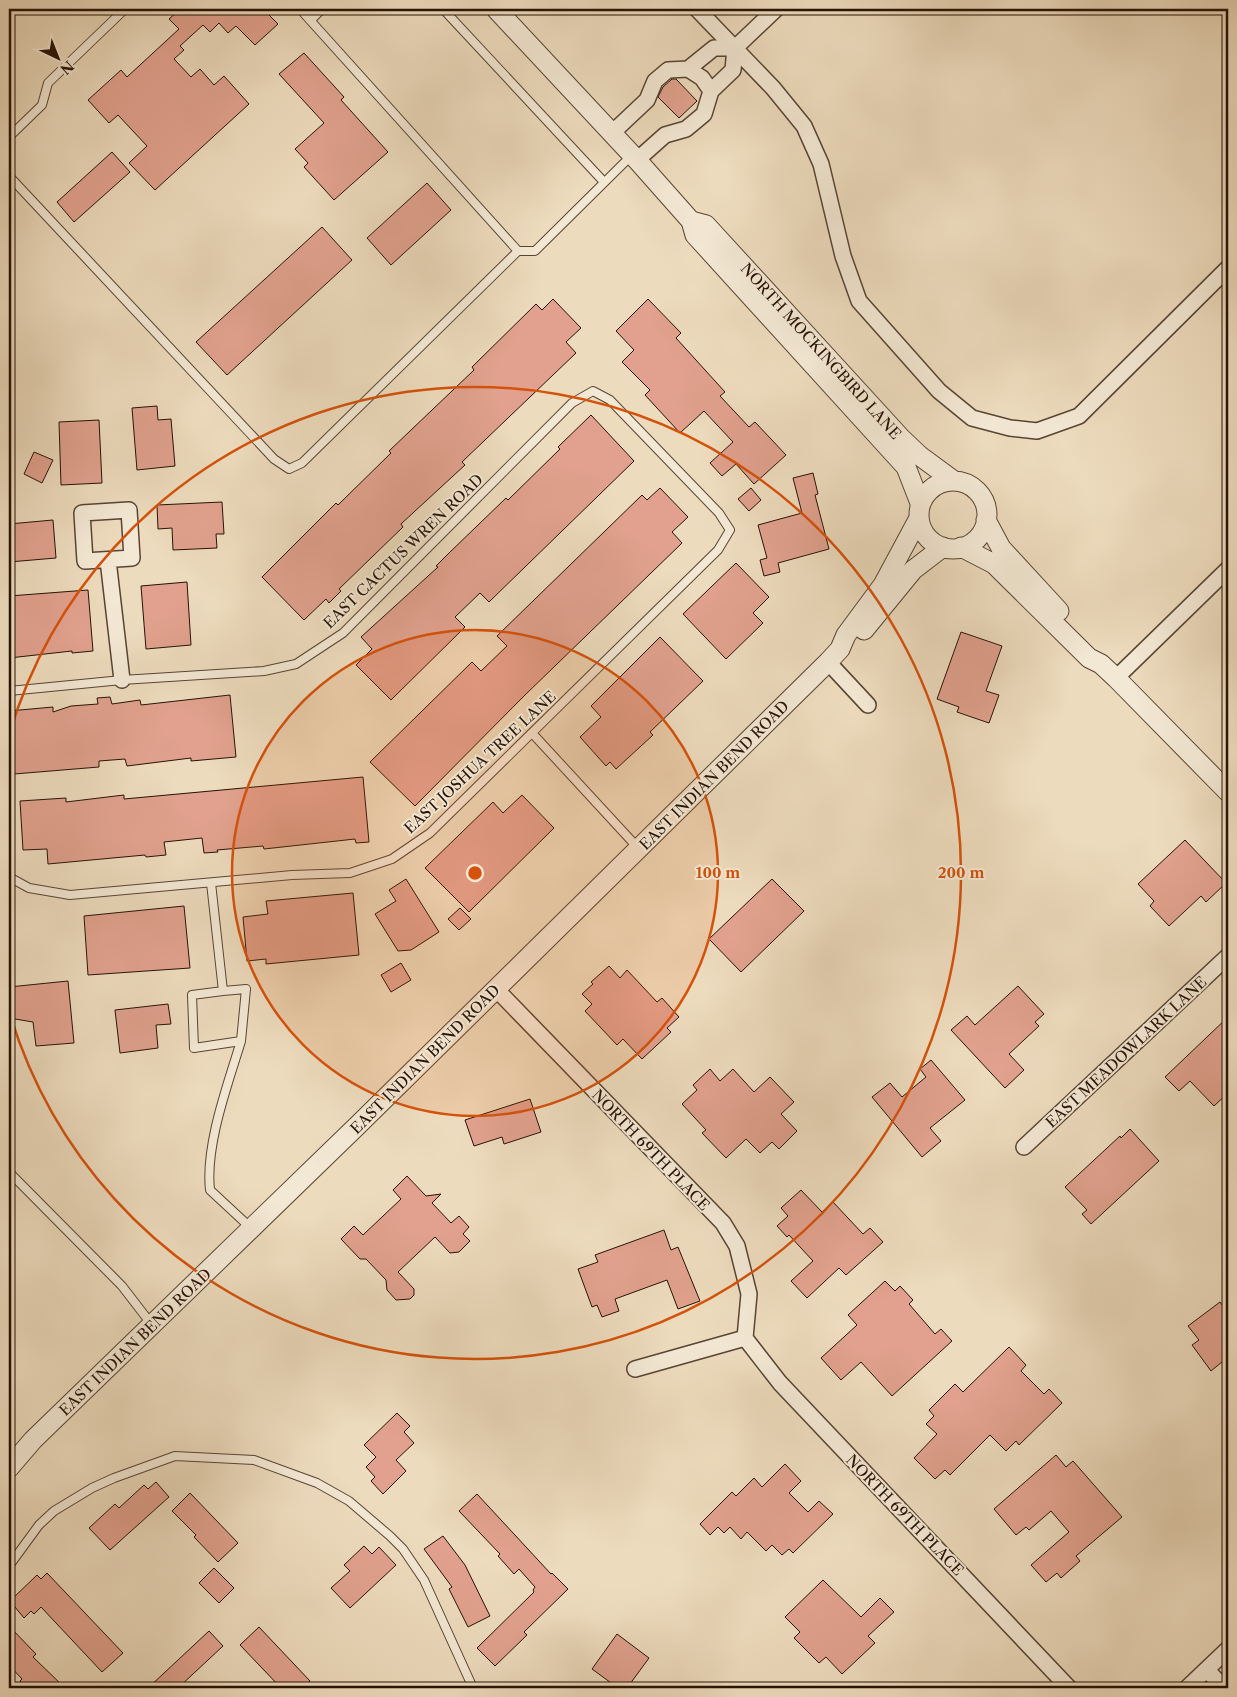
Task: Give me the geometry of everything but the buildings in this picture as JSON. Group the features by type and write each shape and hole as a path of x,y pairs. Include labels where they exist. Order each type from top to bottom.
{"street":[{"name":"NORTH MOCKINGBIRD LANE","path":"496,9 635,158 691,221 695,235 906,467 920,511 921,527 928,537 943,547 953,549 962,547 994,564 1089,658 1101,664 1116,678 1228,792"},
{"path":"697,9 773,88 804,126 821,164 843,256 859,301 890,339 939,391 972,418 1010,428 1037,432 1079,416 1228,268"},
{"path":"635,158 664,135 686,129 704,114 711,91 733,70 735,48 776,9"},
{"path":"612,133 647,100 655,81 668,70 688,68 714,48 735,48"},
{"path":"688,68 702,78 711,91"},
{"name":"NORTH MOCKINGBIRD LANE","path":"691,221 706,225 900,438 920,456 954,481 972,487 979,494 984,502 986,520 1001,548 1096,651 1101,664"},
{"path":"920,511 925,496 938,484 954,481"},
{"path":"129,510 132,558 108,560 85,561 82,513 129,510"},
{"name":"EAST INDIAN BEND ROAD","path":"834,655 846,635 883,585 920,511"},
{"path":"962,547 977,537 986,520"},
{"name":"EAST INDIAN BEND ROAD","path":"9,1468 33,1440 639,849 834,655 852,643 873,622 913,570 943,547"},
{"path":"108,560 122,680"},
{"path":"1116,678 1228,569"},
{"path":"834,655 868,705"},
{"name":"EAST MEADOWLARK LANE","path":"1024,1147 1228,956"},
{"name":"NORTH 69TH PLACE","path":"496,989 723,1223 737,1246 749,1294 744,1338 780,1383 1069,1688"},
{"path":"635,1369 744,1338"},
{"path":"1187,1688 1228,1649"},
{"path":"1207,1670 1224,1688"}],"lane":[{"path":"9,137 42,105 48,83 124,9"},
{"path":"300,9 518,251"},
{"path":"311,20 322,9"},
{"path":"443,9 604,182"},
{"path":"9,176 269,454 289,469 302,463 518,251 535,251 604,182 635,158"},
{"name":"EAST CACTUS WREN ROAD","path":"9,691 122,680 264,671 296,664 343,633 572,403 593,391 610,400 719,513 730,530"},
{"name":"EAST JOSHUA TREE LANE","path":"9,877 30,888 70,895 292,875 350,873 392,859 430,833 718,550 730,530"},
{"path":"532,733 639,849"},
{"path":"211,883 223,992"},
{"path":"241,1041 194,1048 192,995 246,989 241,1041 222,1101 208,1173 210,1190 252,1228"},
{"path":"9,1172 122,1286 152,1325"},
{"path":"9,1566 39,1525 54,1511 92,1488 114,1478 175,1456 254,1460 317,1483 349,1501 403,1549 424,1580 473,1688"}]}
